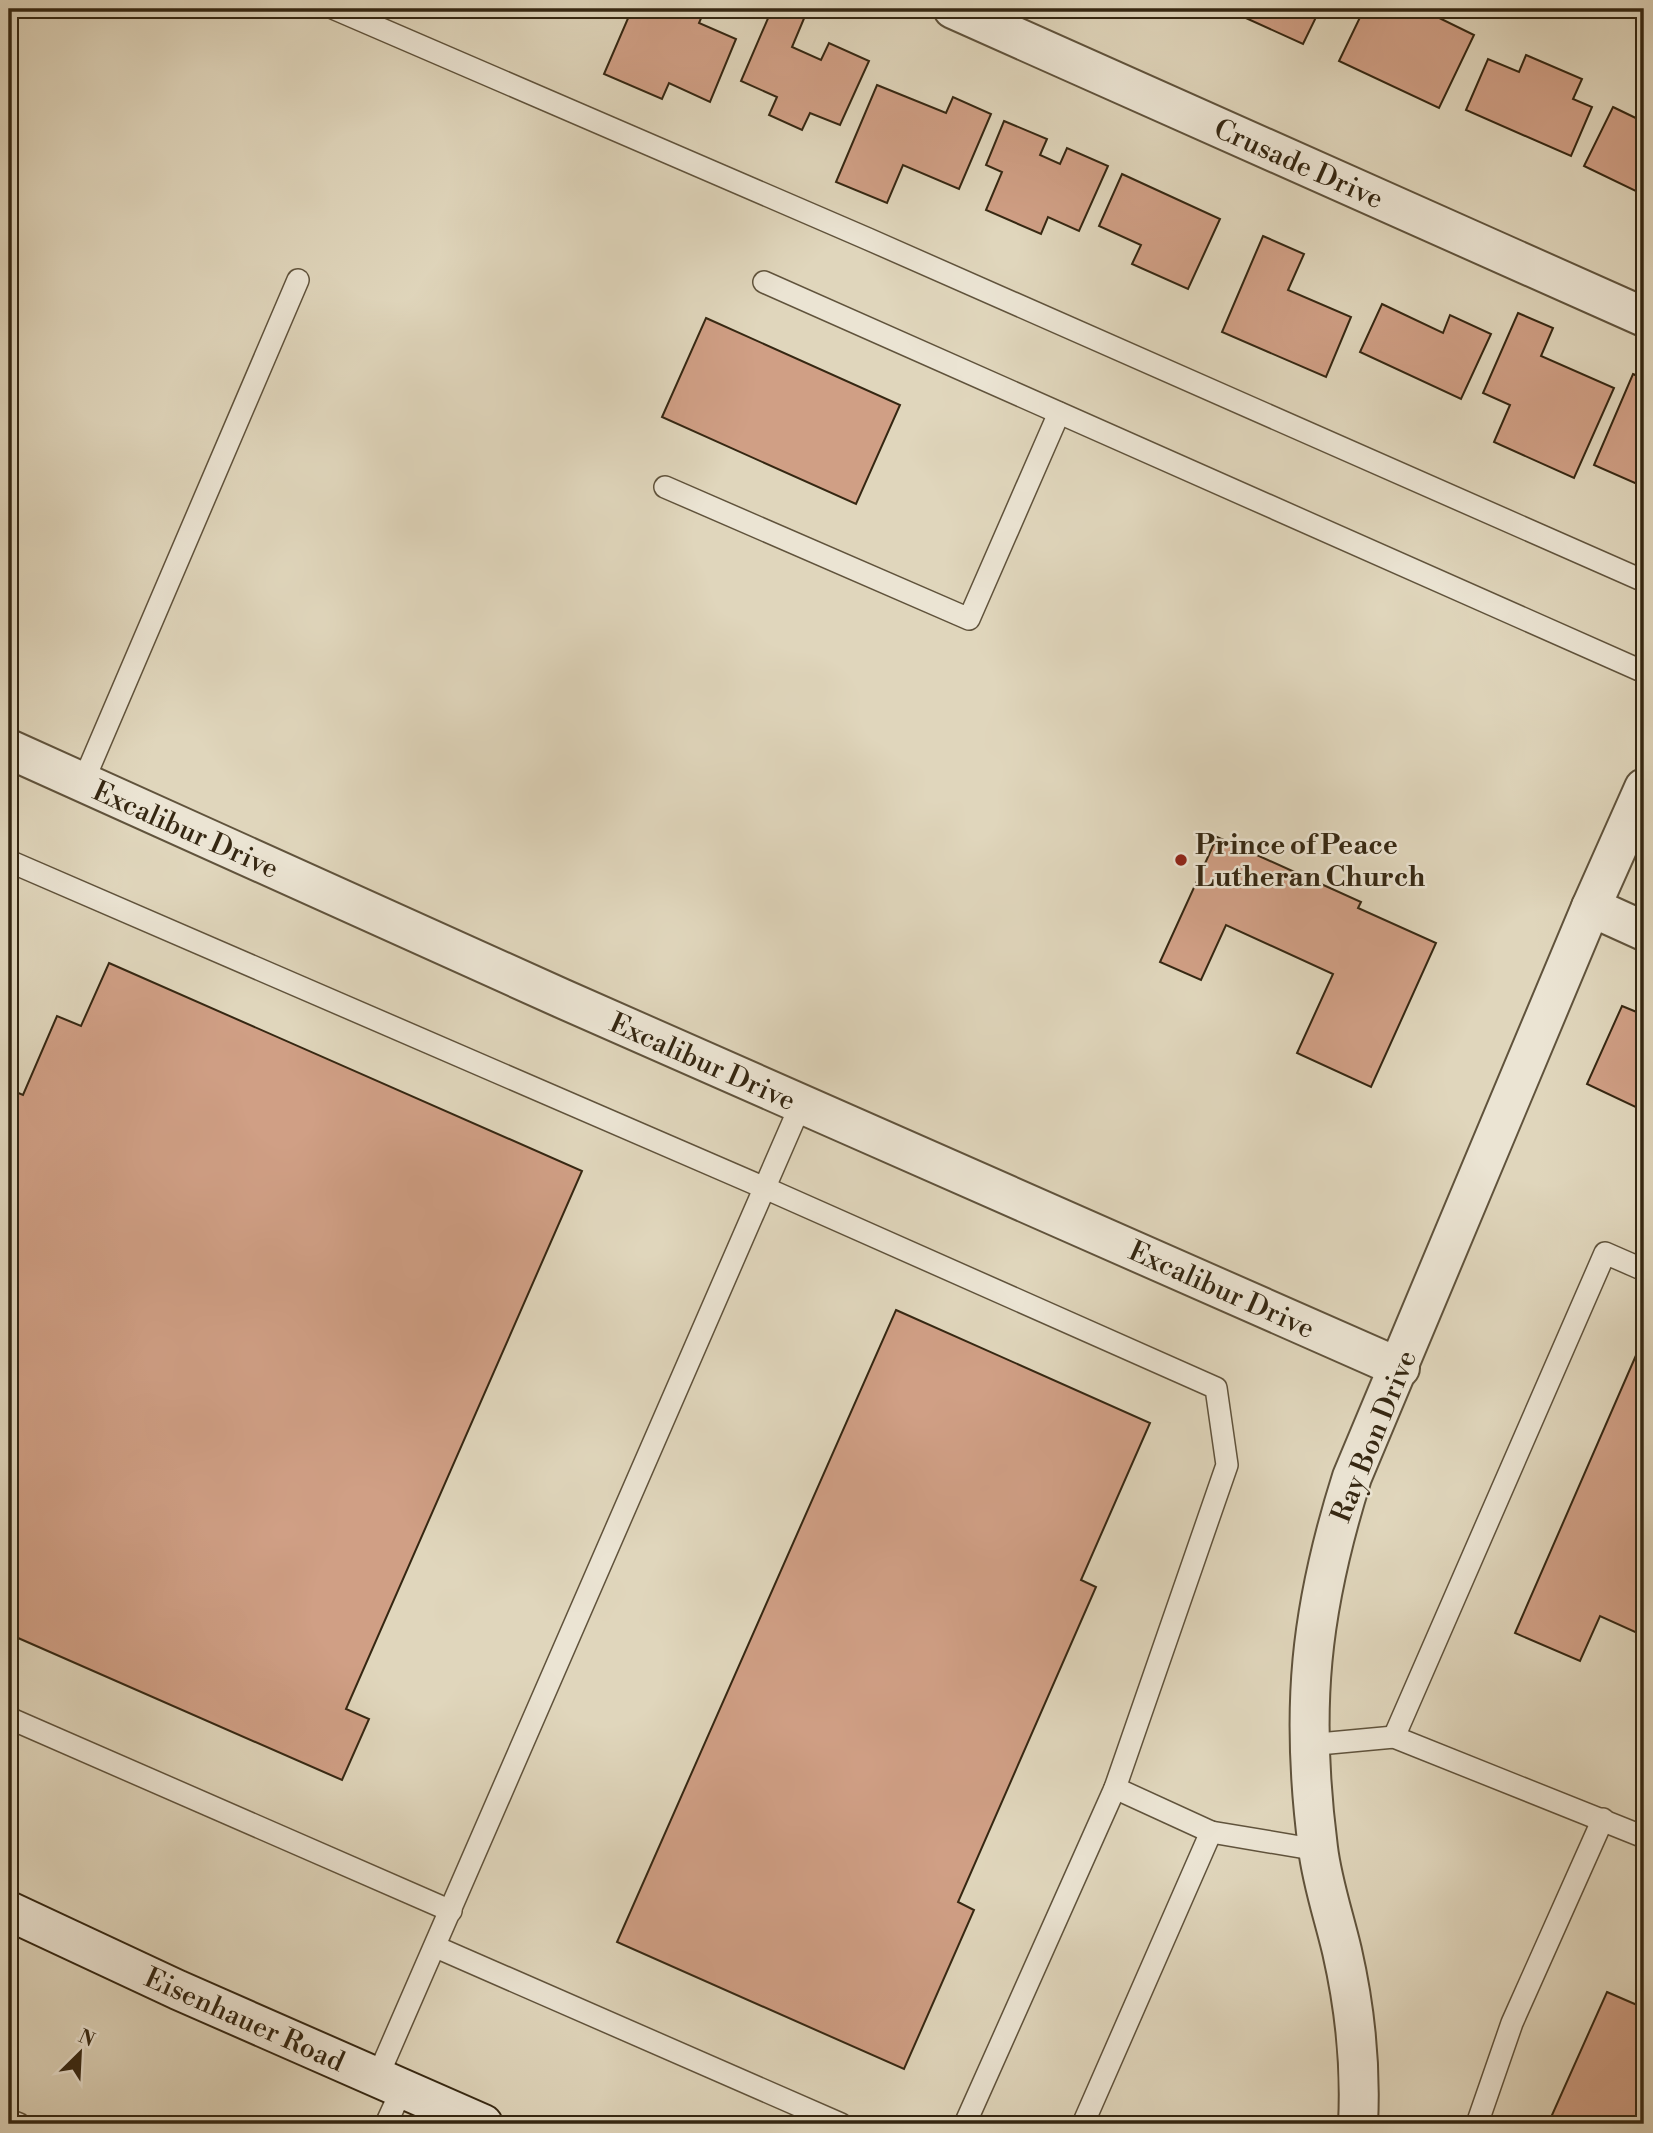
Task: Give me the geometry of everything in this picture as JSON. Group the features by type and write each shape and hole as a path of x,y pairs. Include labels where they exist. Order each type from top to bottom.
{"street":[{"name":"Crusade Drive","path":"953,9 1644,317"},
{"name":"Excalibur Drive","path":"9,749 801,1104 1400,1368"},
{"name":"Ray Bon Drive","path":"1358,2124 1360,2089 1355,2021 1318,1850 1308,1745 1308,1699 1315,1624 1329,1549 1352,1477 1400,1368 1591,907 1644,788"},
{"path":"1591,907 1644,931"},
{"name":"Eisenhauer Road","path":"9,1911 483,2124"}],"lane":[{"path":"335,9 869,239 1644,581"},
{"path":"83,782 298,280"},
{"path":"764,282 1644,672"},
{"path":"665,487 969,619 1059,413"},
{"path":"9,861 765,1188 1216,1388 1227,1465 1115,1788 965,2124"},
{"path":"386,2124 389,2083 436,1947 801,1104"},
{"path":"1394,1737 1605,1253 1644,1270"},
{"path":"9,1718 451,1911"},
{"path":"1308,1745 1394,1737 1644,1837"},
{"path":"1115,1788 1211,1832 1318,1850"},
{"path":"1477,2124 1512,2023 1603,1819"},
{"path":"1083,2124 1211,1832"},
{"path":"436,1947 841,2124"},
{"path":"9,2120 19,2124"}],"building":[{"path":"632,9 705,9 699,23 736,39 710,102 669,83 662,99 604,74"},
{"path":"772,9 808,9 792,47 821,60 829,43 869,61 840,125 810,113 802,130 769,115 777,97 741,81"},
{"path":"1226,9 1320,9 1303,44"},
{"path":"1364,9 1431,9 1429,13 1474,35 1439,108 1339,61"},
{"path":"1526,55 1582,79 1573,99 1592,107 1571,156 1466,110 1488,59 1519,72"},
{"path":"877,85 946,113 953,97 991,114 959,189 903,165 887,203 836,182"},
{"path":"1613,107 1644,122 1644,195 1584,166"},
{"path":"1004,121 1047,139 1040,155 1060,164 1067,148 1108,166 1079,231 1048,217 1041,234 986,210 1002,172 986,165"},
{"path":"1122,174 1220,219 1188,289 1132,264 1141,245 1099,226"},
{"path":"1263,236 1304,254 1288,290 1351,317 1326,377 1222,332"},
{"path":"1382,304 1443,333 1450,315 1491,334 1461,399 1360,352"},
{"path":"1518,313 1553,328 1541,356 1614,388 1574,478 1494,442 1510,405 1483,393"},
{"path":"706,318 900,405 856,504 662,417"},
{"path":"1633,374 1644,379 1644,487 1594,465"},
{"path":"1217,837 1361,902 1358,908 1436,943 1371,1087 1297,1053 1333,974 1226,925 1201,980 1160,962"},
{"path":"109,963 582,1171 346,1709 369,1719 342,1780 9,1634 9,1089 23,1095 57,1016 81,1026"},
{"path":"1622,1006 1644,1015 1644,1111 1587,1084"},
{"path":"896,1310 1150,1423 1081,1580 1096,1587 958,1902 974,1910 904,2069 617,1942"},
{"path":"1644,1337 1644,1636 1600,1616 1580,1661 1515,1633"},
{"path":"1607,1992 1644,2008 1644,2124 1548,2124"}],"place":[{"name":"Prince of Peace Lutheran Church","path":"1181,860"}]}
